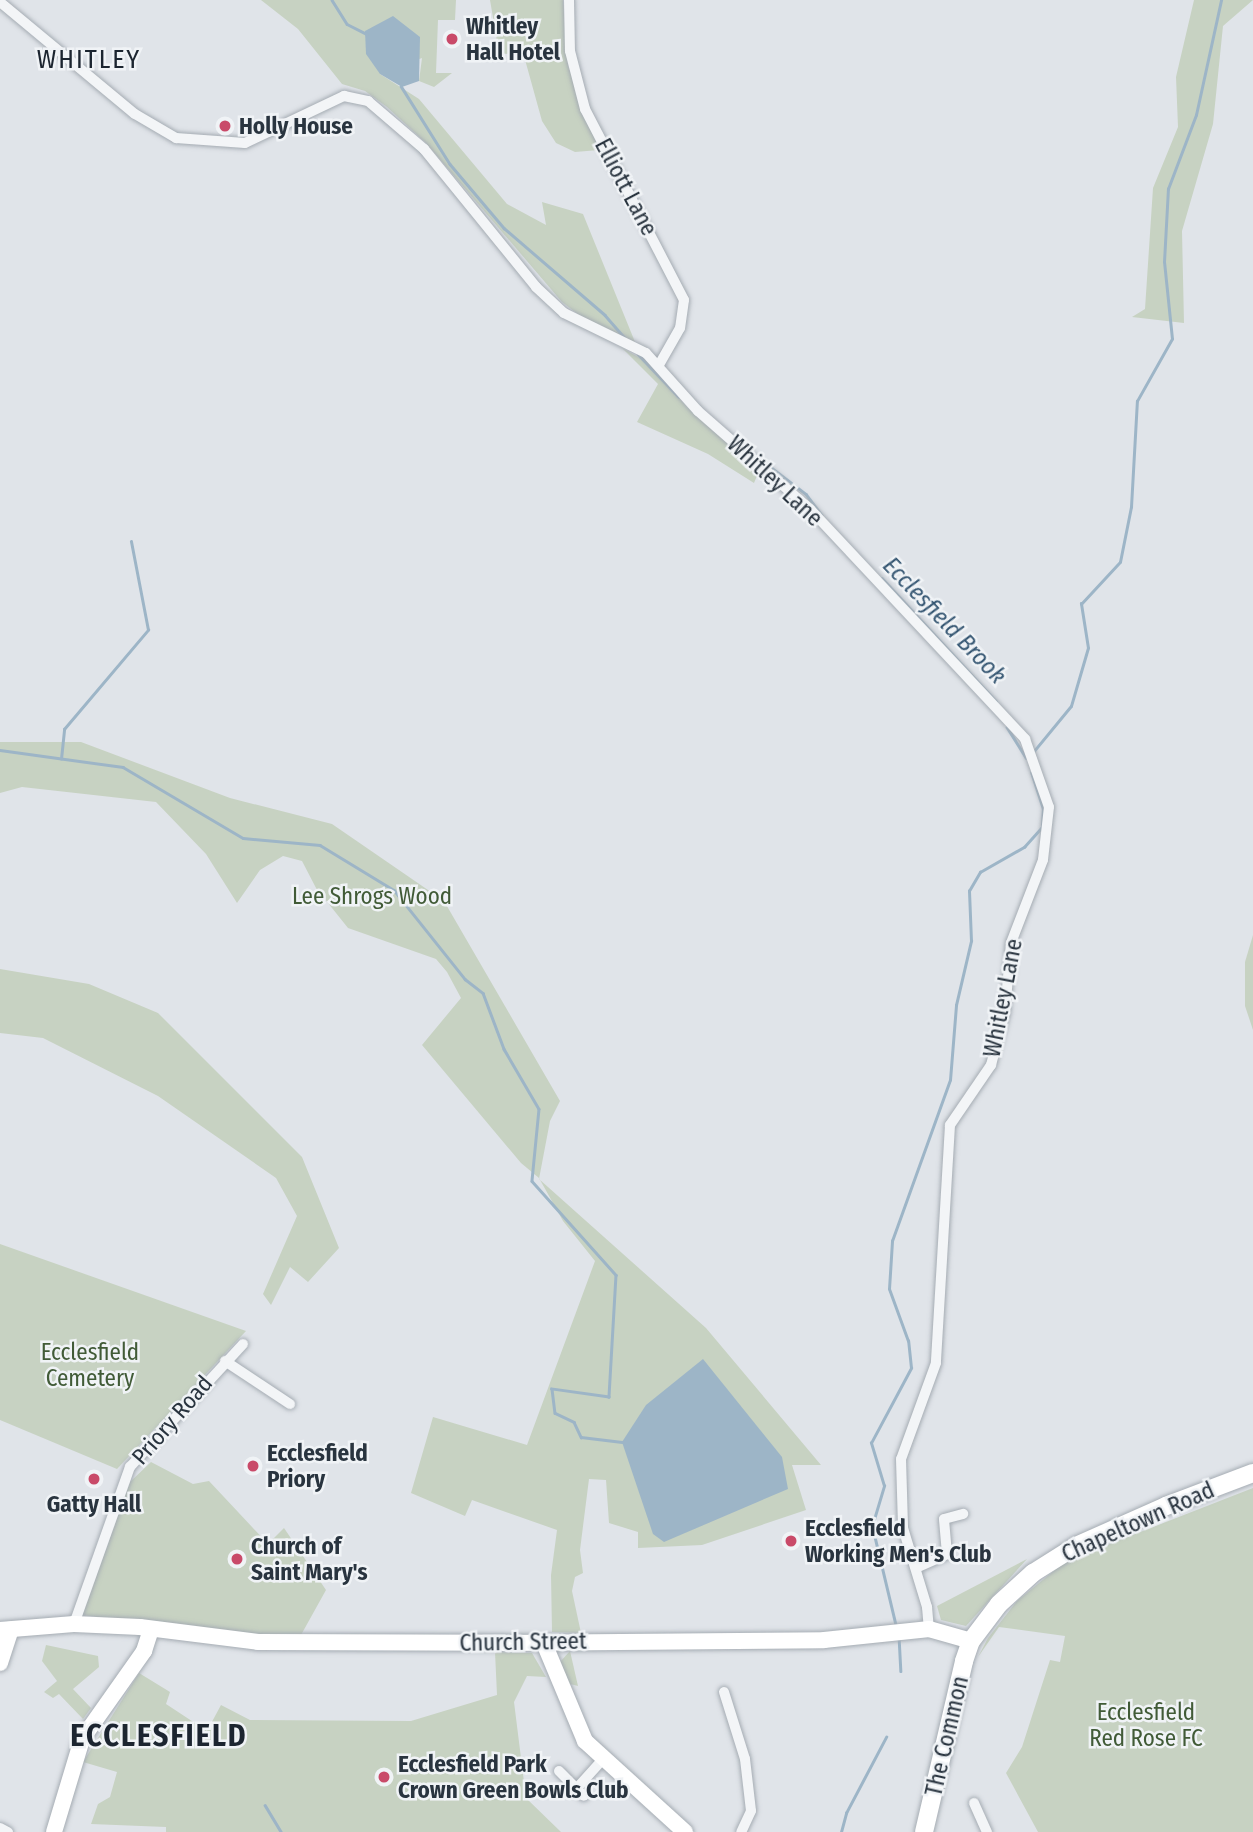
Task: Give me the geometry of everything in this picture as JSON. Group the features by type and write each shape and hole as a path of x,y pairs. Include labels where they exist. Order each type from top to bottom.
{"main road":[{"name":"Chapeltown Road","path":"971,1641 1011,1591 1056,1557 1166,1506 1253,1474"},
{"name":"Church Street","path":"5,1630 74,1624 151,1629 258,1642 544,1643 824,1640 929,1629 971,1641"},
{"path":"54,1832 82,1739 144,1651 151,1629"},
{"path":"0,1663 5,1630"},
{"name":"The Common","path":"924,1832 971,1641"},
{"path":"544,1643 585,1741 685,1832"}],"street":[{"name":"Elliott Lane","path":"569,0 570,51 585,109 684,300 680,328 659,365"},
{"name":"Whitley Lane","path":"0,2 135,114 176,138 245,143 344,96 368,101 424,149 536,287 564,313 646,353 698,411 810,509 1019,732 1029,747 1049,807 1041,873 1011,943 1000,1037 991,1065 950,1125 936,1363 902,1447 899,1479 903,1528 916,1568 929,1629"},
{"name":"Priory Road","path":"74,1624 130,1467 243,1344"},
{"path":"225,1361 290,1404"},
{"path":"916,1568 947,1554 944,1519 963,1514"},
{"path":"724,1692 743,1748 751,1811 741,1832"},
{"path":"559,1771 580,1792 603,1759"},
{"path":"974,1803 986,1832"},
{"path":"0,1828 8,1832"}],"green space":[{"path":"261,0 456,0 455,20 438,20 436,73 452,73 434,87 419,81 422,58 380,74 419,99 507,204 546,225 542,202 583,214 635,342 587,321 562,302 426,143 365,91 342,84 298,29"},
{"path":"490,0 563,0 568,66 599,150 575,152 556,143 542,121 524,56 499,53"},
{"path":"1194,0 1253,0 1223,26 1213,124 1182,231 1184,323 1132,317 1145,309 1153,188 1178,127 1176,77"},
{"path":"622,348 649,363 686,406 759,471 754,483 708,454 637,422 658,384"},
{"name":"Lee Shrogs Wood","path":"0,742 81,742 230,798 332,824 444,901 560,1101 550,1121 539,1178 521,1163 422,1045 461,998 447,972 436,959 348,928 316,888 302,861 283,856 260,870 237,903 206,854 156,802 22,787 0,793"},
{"path":"1253,935 1253,1030 1245,1006 1245,962"},
{"path":"0,969 89,984 158,1013 302,1157 339,1248 308,1282 290,1267 271,1305 263,1294 297,1216 276,1178 158,1096 43,1038 0,1033"},
{"path":"540,1180 706,1328 821,1465 792,1465 806,1510 702,1545 638,1548 638,1532 609,1523 606,1480 589,1479 580,1550 583,1573 575,1577 572,1591 581,1633 552,1632 551,1575 557,1530 472,1500 465,1516 411,1493 433,1417 527,1445 595,1261 563,1221"},
{"name":"Ecclesfield Cemetery","path":"0,1244 246,1331 117,1469 0,1420"},
{"path":"151,1462 193,1484 209,1481 268,1544 284,1528 326,1590 301,1635 245,1637 82,1615 130,1482"},
{"name":"Ecclesfield Red Rose FC","path":"1253,1488 1253,1832 1038,1832 1006,1773 1022,1747 1050,1660 1060,1662 1065,1636 999,1627 978,1657 988,1638 1017,1601 1066,1561"},
{"path":"1027,1559 966,1626 941,1620 937,1606"},
{"path":"46,1645 98,1656 99,1667 73,1689 91,1708 83,1719 59,1694 53,1698 44,1692 57,1681 42,1661"},
{"path":"570,1651 578,1686 566,1683 560,1662"},
{"path":"495,1652 532,1653 546,1677 527,1676 514,1702 526,1798 561,1832 166,1832 166,1827 91,1824 98,1804 110,1797 117,1772 83,1762 139,1673 170,1692 166,1704 207,1731 221,1705 250,1720 411,1721 497,1695"}],"water":[{"path":"393,16 420,37 419,81 402,87 380,74 366,54 365,31"},
{"path":"703,1359 782,1457 788,1489 664,1542 653,1534 622,1442 646,1405"}],"waterway":[{"path":"332,0 347,24 367,34"},
{"path":"1034,751 1071,706 1088,648 1081,604 1120,562 1131,507 1137,401 1172,339 1164,262 1168,189 1196,115 1221,0"},
{"name":"Ecclesfield Brook","path":"401,86 450,164 504,228 605,315 625,338"},
{"name":"Ecclesfield Brook","path":"638,354 679,397"},
{"name":"Ecclesfield Brook","path":"768,465 806,494 822,515"},
{"path":"61,759 64,729 148,630 131,542"},
{"name":"Ecclesfield Brook","path":"882,578 996,701"},
{"name":"Ecclesfield Brook","path":"1007,727 1026,757"},
{"path":"0,750 123,767 243,838 320,845 394,890 465,979 483,993 504,1049 539,1109 532,1181 616,1275 609,1397 552,1389 555,1413 574,1422 581,1437 622,1442"},
{"name":"Ecclesfield Brook","path":"896,1627 872,1526 884,1486 871,1443 911,1368 908,1341 889,1289 892,1241 950,1080 956,1005 971,941 969,891 980,872 1024,847 1042,827 1043,809 1031,773"},
{"name":"Ecclesfield Brook","path":"899,1636 901,1671"},
{"name":"Ecclesfield Brook","path":"841,1832 846,1813 886,1737"},
{"path":"265,1805 281,1832"}],"place":[{"name":"Whitley Hall Hotel","path":"452,39"},
{"name":"Holly House","path":"225,126"},
{"name":"Ecclesfield Priory","path":"253,1466"},
{"name":"Gatty Hall","path":"94,1479"},
{"name":"Ecclesfield Working Men's Club","path":"791,1541"},
{"name":"Church of Saint Mary's","path":"237,1559"},
{"name":"Ecclesfield Park Crown Green Bowls Club","path":"384,1777"}],"district":[{"name":"WHITLEY","path":"89,60"},
{"name":"ECCLESFIELD","path":"159,1736"}]}
